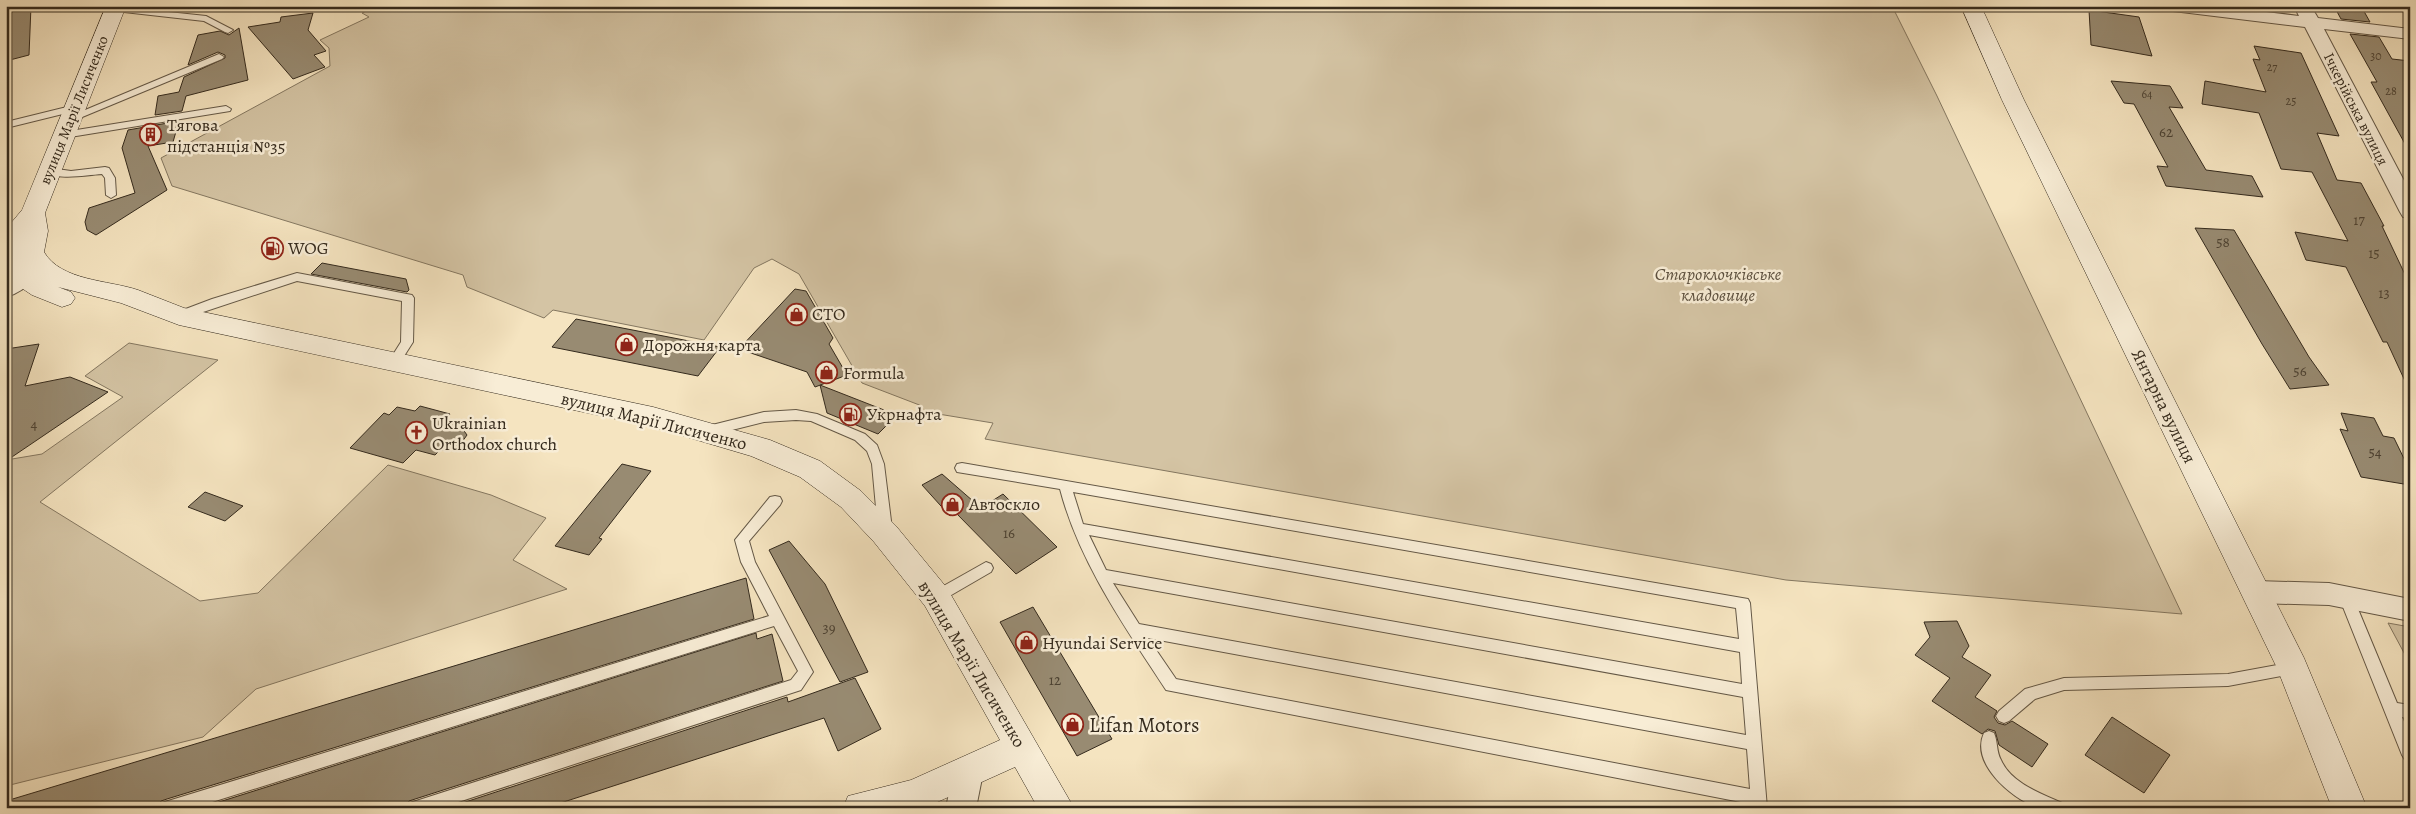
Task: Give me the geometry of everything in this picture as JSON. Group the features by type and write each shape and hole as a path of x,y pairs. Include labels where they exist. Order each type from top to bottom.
{"main road":[{"name":"Янтарна вулиця","path":"1971,6 2013,100 2293,668 2350,808"},
{"name":"вулиця Марії Лисиченко","path":"116,7 33,213 15,234 12,248 15,269 14,284 40,289 85,305 109,310 174,315 636,414 707,431 760,448 810,469 851,499 885,534 936,597 1057,808"},
{"name":"вулиця Марії Лисиченко","path":"33,213 36,231 32,252 41,268 64,280 128,296 174,315"},
{"path":"860,808 912,796 968,773 1021,746"}],"street":[{"path":"2173,6 2307,14 2410,34"},
{"name":"Ічкерійська вулиця","path":"2307,14 2410,212"},
{"path":"2256,592 2329,594 2410,610"},
{"path":"961,808 968,773"}],"lane":[{"path":"116,7 206,19 228,30"},
{"path":"70,120 219,57"},
{"path":"6,125 226,109"},
{"path":"50,171 71,174 105,170 110,178 111,195"},
{"path":"174,315 297,277 408,298 407,342 395,361"},
{"path":"707,431 764,417 796,415 813,417 860,437 872,448 878,464 885,534"},
{"path":"962,468 1065,485 1743,603 1758,803 1172,685 1134,629 1103,575 1078,528 1065,485"},
{"path":"416,808 796,685 806,672 748,562 742,540 775,501"},
{"path":"1078,528 1746,647"},
{"path":"936,597 986,568"},
{"path":"1103,575 1749,692"},
{"path":"2346,597 2410,755"},
{"path":"168,808 778,619"},
{"path":"1134,629 1752,743"},
{"path":"2004,716 2030,694 2064,684 2228,680 2293,668"},
{"path":"2391,709 2410,712"},
{"path":"1989,738 1988,752 1999,773 2022,794 2056,808"}],"green space":[{"name":"Староклочківське кладовище","path":"371,6 1892,6 1937,96 2182,614 1786,580 985,439 993,423 920,411 922,406 862,383 799,274 772,259 754,268 704,340 553,310 544,318 467,287 463,275 172,186 161,158 330,66 329,48 320,40 369,17 362,13 373,8"},
{"path":"129,343 218,360 40,502 200,601 258,593 388,465 491,495 546,518 513,560 567,589 256,689 203,737 6,786 6,460 42,454 123,397 85,376"},
{"path":"2388,623 2410,627 2410,664"}],"building":[{"path":"21,6 31,6 29,55 6,61 6,10"},
{"path":"2334,6 2361,6 2370,22 2341,19"},
{"path":"2089,10 2139,17 2152,56 2091,45"},
{"path":"313,13 308,30 326,51 314,55 325,67 293,79 248,27 280,22 281,17"},
{"path":"239,28 248,80 186,96 182,111 155,115 158,96 179,92 184,77 225,58 225,55 218,52 188,65 198,35 220,31 229,35"},
{"path":"2350,34 2379,37 2392,59 2410,61 2410,153 2371,82 2377,82"},
{"path":"2254,46 2301,53 2339,136 2317,133 2337,180 2361,183 2384,226 2382,226 2410,285 2410,392 2387,342 2383,342 2346,267 2306,260 2295,232 2348,241 2312,172 2281,169 2259,113 2202,104 2205,81 2266,92 2253,59 2260,60"},
{"path":"2111,81 2170,86 2183,108 2169,107 2206,170 2252,176 2263,197 2166,186 2157,166 2168,167 2134,104 2124,103"},
{"path":"179,121 173,142 148,146 167,190 96,235 87,230 85,222 89,208 135,193 122,148 128,130"},
{"path":"2195,228 2234,230 2309,357 2329,385 2290,389"},
{"path":"322,263 406,279 409,290 407,292 311,274"},
{"name":"СТО","path":"795,289 806,291 833,338 829,344 847,375 815,387 807,372 739,349"},
{"name":"Дорожня карта","path":"576,319 720,347 698,376 552,347"},
{"path":"39,344 25,386 70,377 108,392 6,461 6,349"},
{"path":"820,385 884,410 888,424 878,434 827,413"},
{"path":"420,406 450,414 446,419 457,421 467,435 462,442 452,448 439,451 435,455 416,450 403,463 350,448 384,413 389,415 397,407 415,411"},
{"path":"2341,413 2374,418 2383,436 2394,438 2410,471 2410,485 2361,477 2340,429 2348,431"},
{"path":"622,464 651,471 599,538 602,539 589,555 555,546"},
{"path":"942,474 981,508 1003,494 1057,547 1016,574 955,512 950,516 922,485"},
{"path":"205,492 243,506 225,521 188,507"},
{"path":"789,541 825,584 868,672 840,682 769,550"},
{"path":"746,578 754,619 167,799 161,801 158,808 6,808 6,801"},
{"path":"1033,607 1112,739 1077,756 1000,622"},
{"path":"1957,621 1969,646 1962,657 1991,675 1975,697 1997,711 1994,717 1998,723 2005,725 2012,721 2048,744 2032,767 1999,745 1995,731 1988,729 1982,734 1932,701 1950,678 1915,655 1930,637 1924,622"},
{"path":"756,633 757,639 772,634 783,681 409,801 406,808 200,808"},
{"path":"855,678 881,729 838,751 824,718 545,808 447,808 787,697 788,702"},
{"path":"2112,717 2170,755 2144,793 2085,755"}],"place":[{"name":"Тягова пiдстанцiя №35","path":"151,135"},
{"name":"WOG","path":"272,248"},
{"name":"СТО","path":"796,314"},
{"name":"Дорожня карта","path":"627,345"},
{"name":"Formula","path":"827,373"},
{"name":"Укрнафта","path":"851,414"},
{"name":"Ukrainian Orthodox church","path":"416,433"},
{"name":"Автоскло","path":"953,504"},
{"name":"Hyundai Service","path":"1026,643"},
{"name":"Lifan Motors","path":"1073,725"}]}
